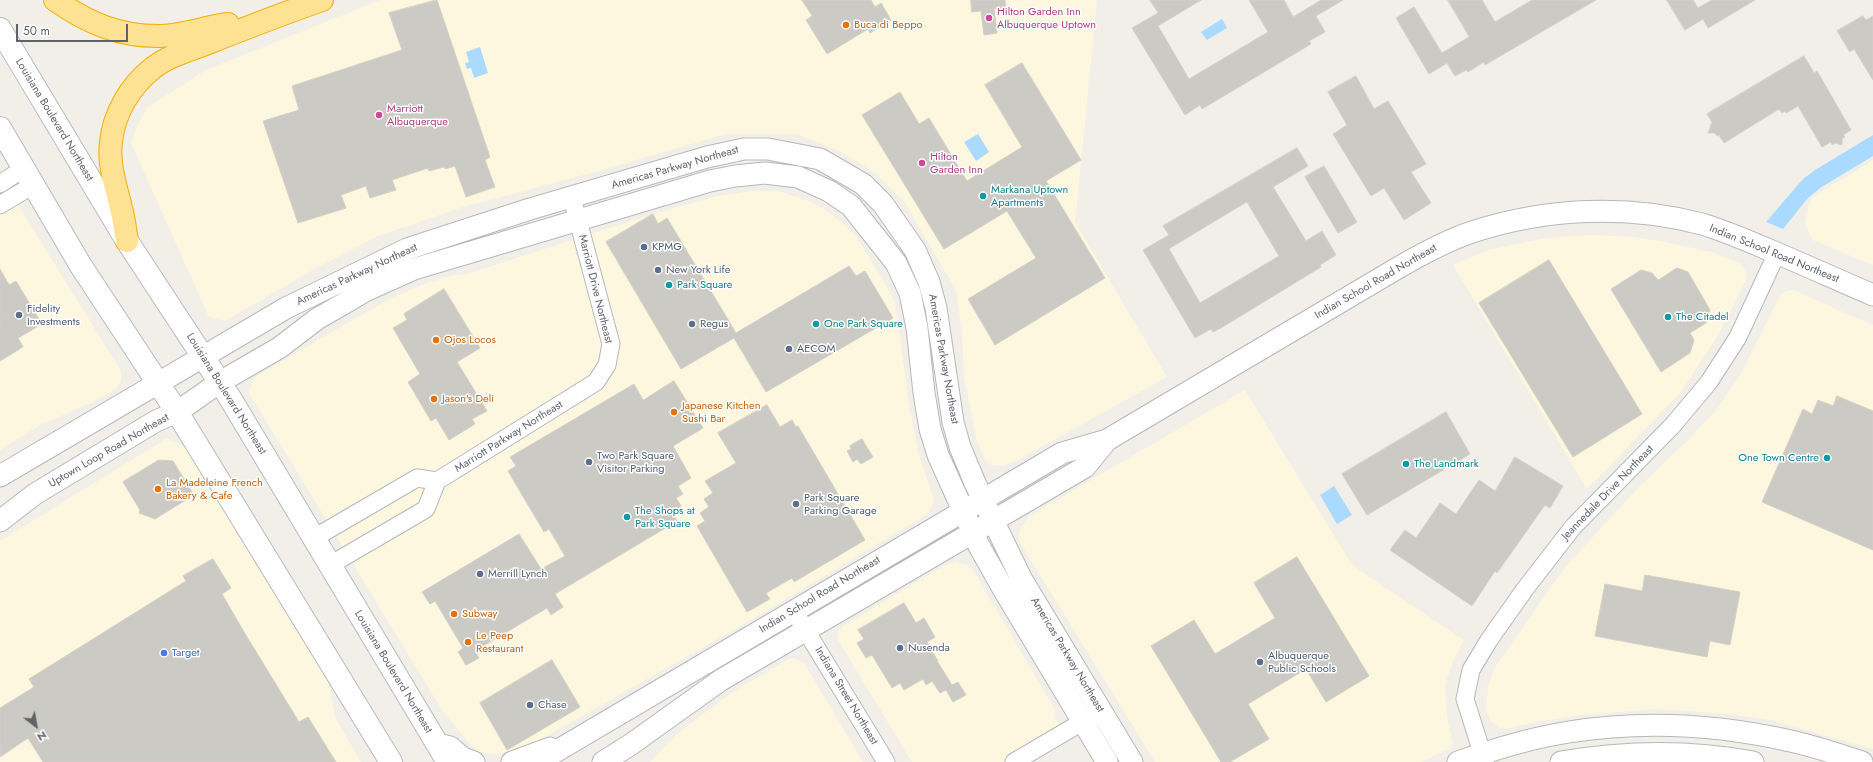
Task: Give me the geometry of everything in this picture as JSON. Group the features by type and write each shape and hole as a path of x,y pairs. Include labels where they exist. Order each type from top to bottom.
{"highway":[{"path":"55,0 84,18 111,31 135,35 162,36 273,17"},
{"path":"127,241 122,209 114,181 110,143 113,125 120,108 133,86 154,67 180,54 273,17 322,0"}],"main road":[{"name":"Louisiana Boulevard Northeast","path":"0,29 127,241 205,357 442,753"},
{"path":"0,128 82,266 159,383 391,762"}],"street":[{"name":"Americas Parkway Northeast","path":"205,357 286,308 407,249 707,157 744,149 768,150 820,159 863,184 883,204 915,250 929,282 936,308 953,422 960,447 982,498 1022,580 1132,762"},
{"name":"Americas Parkway Northeast","path":"220,382 279,348 323,315 365,291 414,269 710,181 735,176 765,173 798,177 829,191 851,206 896,263 910,293 917,328 924,393 930,428 938,454 973,533 1005,592 1108,762"},
{"path":"0,184 28,177"},
{"path":"0,205 28,177"},
{"name":"Marriott Drive Northeast","path":"572,198 611,344 607,365 596,382 580,393"},
{"name":"Indian School Road Northeast","path":"538,762 982,498 1062,453 1107,440 1396,269 1434,248 1471,232 1555,213 1598,211 1640,213 1677,218 1726,232 1873,295"},
{"name":"Jeannedale Drive Northeast","path":"1484,758 1465,698 1471,670 1489,640 1525,589 1573,527 1673,426 1710,382 1738,337 1777,253"},
{"path":"0,476 205,357"},
{"name":"Uptown Loop Road Northeast","path":"0,520 35,494 156,421 177,412 220,382"},
{"name":"Marriott Parkway Northeast","path":"438,481 580,393"},
{"name":"Indian School Road Northeast","path":"603,762 636,741 721,680 994,521 1085,466 1107,440"},
{"path":"314,538 417,478 438,481 426,509 330,565"},
{"name":"Indiana Street Northeast","path":"794,611 886,762"},
{"path":"1014,762 1101,711"},
{"path":"512,762 551,747 609,720"},
{"path":"1458,762 1484,758 1522,741 1569,732 1627,726 1684,726 1737,731 1795,742 1862,762"},
{"path":"442,753 450,747 463,758 474,762"},
{"path":"1561,762 1630,754 1684,753 1753,762"}],"shaded area":[{"path":"380,0 1097,0 1075,222 1167,377 1016,461 1002,466 991,465 984,458 976,438 964,375 962,332 956,290 905,203 877,175 837,150 797,134 726,134 595,172 463,207 378,236 313,270 225,321 209,317 131,143 136,128 148,107 206,70"},
{"path":"1873,160 1873,265 1813,240 1805,224 1808,206 1813,197"},
{"path":"0,176 121,371 121,381 116,388 99,399 40,425 0,450"},
{"path":"752,191 778,191 809,201 826,210 855,234 895,301 909,405 919,456 934,500 932,506 928,513 921,518 751,620 526,748 494,754 479,752 470,744 442,710 249,393 253,380 258,375 389,299 422,285 449,276 467,274 653,214 718,196"},
{"path":"1591,235 1634,237 1715,253 1740,263 1745,270 1746,280 1719,334 1680,393 1587,489 1453,265 1489,250 1544,238"},
{"path":"1793,290 1873,325 1873,749 1771,720 1729,714 1658,709 1582,715 1540,721 1506,729 1499,728 1490,720 1486,708 1488,686 1495,667 1566,566 1639,487 1690,438 1716,410 1741,374 1781,294 1786,291"},
{"path":"1245,390 1352,565 1464,640 1453,661 1445,685 1447,716 1453,744 1450,749 1421,762 1155,762 1019,541 1019,531 1029,516"},
{"path":"167,438 185,447 328,680 335,717 361,762 0,762 0,541"},
{"path":"956,562 965,564 973,570 1055,710 1054,717 1062,730 1008,762 912,762 838,640 839,630 843,626 947,564"},
{"path":"793,658 804,663 863,762 650,762 677,734 730,694 787,660"}],"water":[{"path":"1222,19 1227,28 1207,40 1201,32"},
{"path":"480,47 488,73 474,78 471,68 467,69 465,63 469,62 466,52"},
{"path":"978,134 989,152 976,161 964,142"},
{"path":"1873,135 1873,156 1820,188 1807,199 1783,229 1766,222 1803,179 1815,170"},
{"path":"1334,486 1352,515 1337,524 1320,495"}],"building":[{"name":"Marriott Albuquerque","path":"437,0 490,157 485,160 495,187 466,197 455,166 429,171 428,168 392,180 396,190 370,198 366,186 341,195 346,208 298,223 263,121 299,110 292,86 402,50 389,13"},
{"name":"Buca di Beppo","path":"802,0 871,0 875,7 881,3 891,20 870,33 868,29 827,54 806,20 812,16"},
{"name":"Hilton Garden Inn Albuquerque Uptown","path":"971,0 1005,0 1006,8 994,9 997,33 984,35 981,11 972,12"},
{"path":"1150,0 1201,0 1158,26 1189,79 1268,32 1249,0 1284,0 1293,17 1321,0 1343,0 1316,16 1325,32 1309,41 1311,44 1202,109 1200,105 1185,115 1132,28 1158,13"},
{"path":"1448,0 1482,0 1495,22 1532,0 1596,0 1485,65 1484,62 1468,72 1466,70 1455,76 1447,63 1429,74 1396,18 1414,7 1442,53 1469,37"},
{"path":"1667,0 1693,0 1698,8 1712,0 1755,0 1708,28 1703,19 1685,30"},
{"path":"1863,16 1866,20 1873,16 1873,80 1854,49 1850,52 1837,31"},
{"path":"1804,56 1814,73 1817,71 1851,130 1843,135 1845,137 1842,139 1842,145 1835,143 1832,145 1831,142 1822,147 1798,106 1786,113 1785,111 1782,113 1779,109 1724,143 1719,135 1717,136 1715,133 1708,133 1712,122 1707,114"},
{"name":"Markana Uptown Apartments","path":"1022,63 1081,160 1046,181 1105,278 995,345 968,299 1036,258 1007,211 944,249 862,115 900,92 919,124 929,118 967,181 1022,147 985,85"},
{"path":"1356,76 1374,109 1388,101 1426,164 1411,172 1431,203 1404,220 1384,188 1371,196 1333,134 1347,125 1328,92"},
{"path":"1297,148 1308,166 1273,187 1306,241 1322,231 1336,255 1320,265 1321,267 1221,328 1213,332 1211,329 1195,338 1143,250 1169,235 1163,226","holes":["1247,202 1279,256 1200,303 1169,249"]},
{"path":"1324,166 1357,222 1338,233 1305,177"},
{"path":"653,214 658,224 667,218 736,333 849,266 856,276 865,271 893,318 766,392 734,338 681,369 606,242"},
{"path":"1549,260 1642,414 1573,457 1479,303"},
{"name":"The Citadel","path":"1677,268 1688,272 1710,310 1706,323 1690,333 1694,340 1690,353 1661,372 1611,289 1641,270 1652,273 1658,280"},
{"name":"Fidelity Investments","path":"0,269 9,285 16,281 42,324 18,338 23,347 0,361"},
{"path":"444,289 480,348 457,362 487,411 472,419 475,424 449,440 436,418 431,421 408,382 420,374 393,328 407,320 404,314"},
{"path":"674,381 703,428 673,446 691,478 678,486 683,494 676,498 681,506 672,512 677,521 555,594 563,607 551,615 547,608 475,651 479,658 466,665 458,652 463,648 435,601 430,604 422,592 519,534 541,569 565,556 549,529 544,532 508,471 516,466 510,457 634,384 643,400"},
{"name":"One Town Centre","path":"1837,396 1873,411 1873,550 1762,502 1803,409 1812,414 1818,400 1833,406"},
{"path":"767,405 780,427 792,420 796,427 798,426 865,540 794,582 792,578 766,593 770,599 747,612 697,526 705,521 700,513 709,507 704,499 713,493 705,481 736,463 718,433"},
{"name":"The Landmark","path":"1446,412 1470,454 1367,515 1342,474"},
{"path":"862,439 873,457 861,464 857,459 853,462 847,451 851,449 850,446"},
{"path":"1515,457 1563,486 1550,508 1545,505 1497,573 1495,571 1472,606 1390,550 1405,530 1416,538 1440,503 1456,514 1479,480 1495,491"},
{"name":"La Madeleine French Bakery & Cafe","path":"159,460 173,461 194,495 155,519 139,513 140,510 123,482"},
{"name":"Albuquerque Public Schools","path":"1297,557 1369,676 1326,702 1306,669 1248,704 1269,739 1230,762 1221,762 1151,646 1194,620 1215,654 1275,618 1254,583"},
{"name":"Target","path":"213,559 231,588 222,594 244,632 299,722 308,717 336,762 43,762 28,738 0,757 0,708 34,687 29,679 186,581 183,576"},
{"path":"1645,575 1740,592 1730,645 1710,641 1707,657 1595,636 1605,584 1642,591"},
{"name":"Nusenda","path":"904,603 916,623 924,618 935,637 927,642 937,661 952,685 958,682 966,695 953,702 946,690 940,693 932,681 926,685 923,679 904,690 900,683 892,688 872,655 866,658 857,643 864,639 858,630"},
{"name":"Chase","path":"552,660 580,707 507,750 480,703"}],"place":[{"name":"Hilton Garden Inn Albuquerque Uptown","path":"989,18"},
{"name":"Buca di Beppo","path":"846,25"},
{"name":"Marriott Albuquerque","path":"379,115"},
{"name":"Hilton Garden Inn","path":"922,163"},
{"name":"Markana Uptown Apartments","path":"983,196"},
{"name":"KPMG","path":"644,247"},
{"name":"New York Life","path":"658,270"},
{"name":"Park Square","path":"669,285"},
{"name":"Fidelity Investments","path":"19,315"},
{"name":"The Citadel","path":"1668,317"},
{"name":"Regus","path":"692,324"},
{"name":"One Park Square","path":"816,324"},
{"name":"Ojos Locos","path":"436,340"},
{"name":"AECOM","path":"789,349"},
{"name":"Jason's Deli","path":"434,399"},
{"name":"Japanese Kitchen Sushi Bar","path":"674,412"},
{"name":"One Town Centre","path":"1827,458"},
{"name":"Two Park Square Visitor Parking","path":"589,462"},
{"name":"The Landmark","path":"1406,464"},
{"name":"La Madeleine French Bakery & Cafe","path":"158,489"},
{"name":"Park Square Parking Garage","path":"796,504"},
{"name":"The Shops at Park Square","path":"627,517"},
{"name":"Merrill Lynch","path":"480,574"},
{"name":"Subway","path":"454,614"},
{"name":"Le Peep Restaurant","path":"468,642"},
{"name":"Nusenda","path":"900,648"},
{"name":"Target","path":"164,653"},
{"name":"Albuquerque Public Schools","path":"1260,662"},
{"name":"Chase","path":"530,705"}]}
